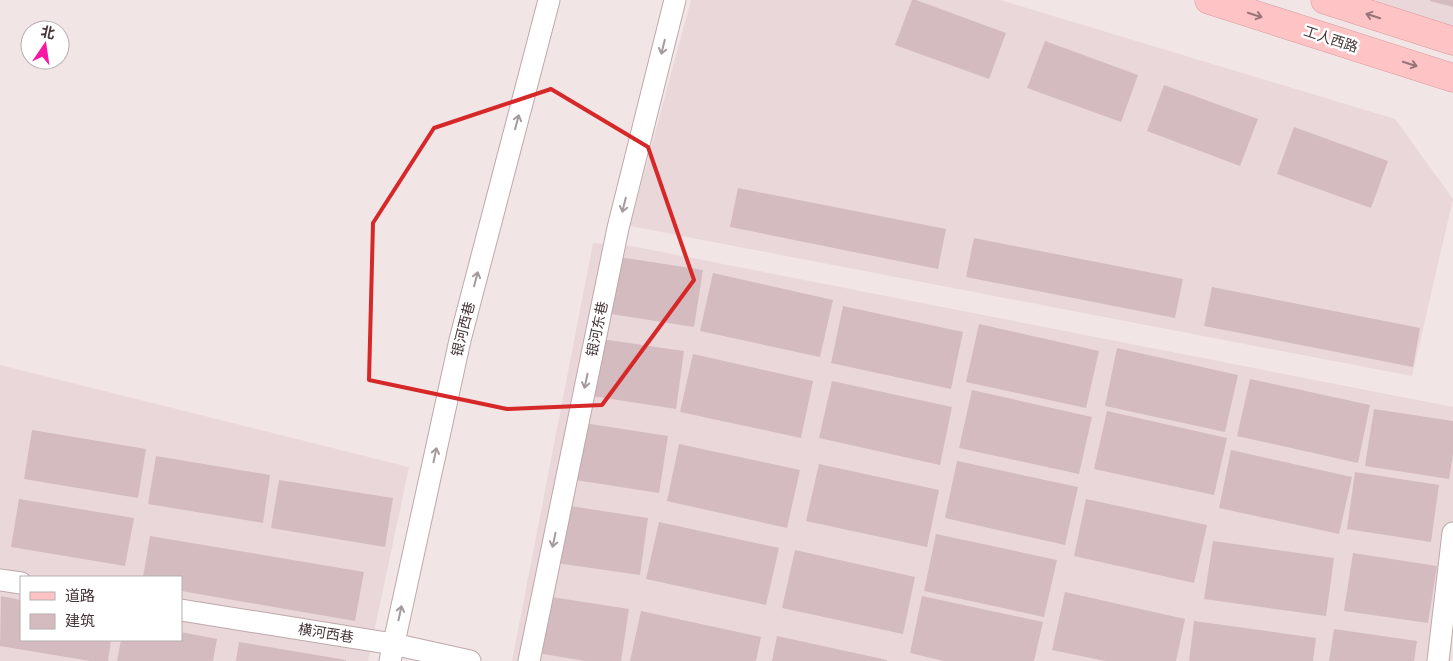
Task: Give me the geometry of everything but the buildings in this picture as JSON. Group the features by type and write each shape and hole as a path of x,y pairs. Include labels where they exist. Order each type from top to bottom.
{"main road":[{"name":"工人西路","path":"1209,0 1453,78"},
{"path":"1325,0 1453,41"}],"street":[{"name":"银河西巷","path":"392,653 460,340 549,0"},
{"name":"银河东巷","path":"529,661 618,228 675,0"},
{"path":"1438,661 1453,533"},
{"path":"0,580 20,583"},
{"name":"横河西巷","path":"182,610 392,653 470,661"}],"highlighted area":[{"path":"551,89 648,147 694,280 602,405 507,409 369,380 373,223 434,128"}],"shaded area":[{"path":"691,0 1000,0 1395,119 1453,199 1412,376 630,226"},
{"path":"1350,0 1453,0 1453,34"},
{"path":"593,243 631,246 1453,407 1453,541 1433,661 512,661"},
{"path":"0,365 409,467 368,661 0,661"}]}
